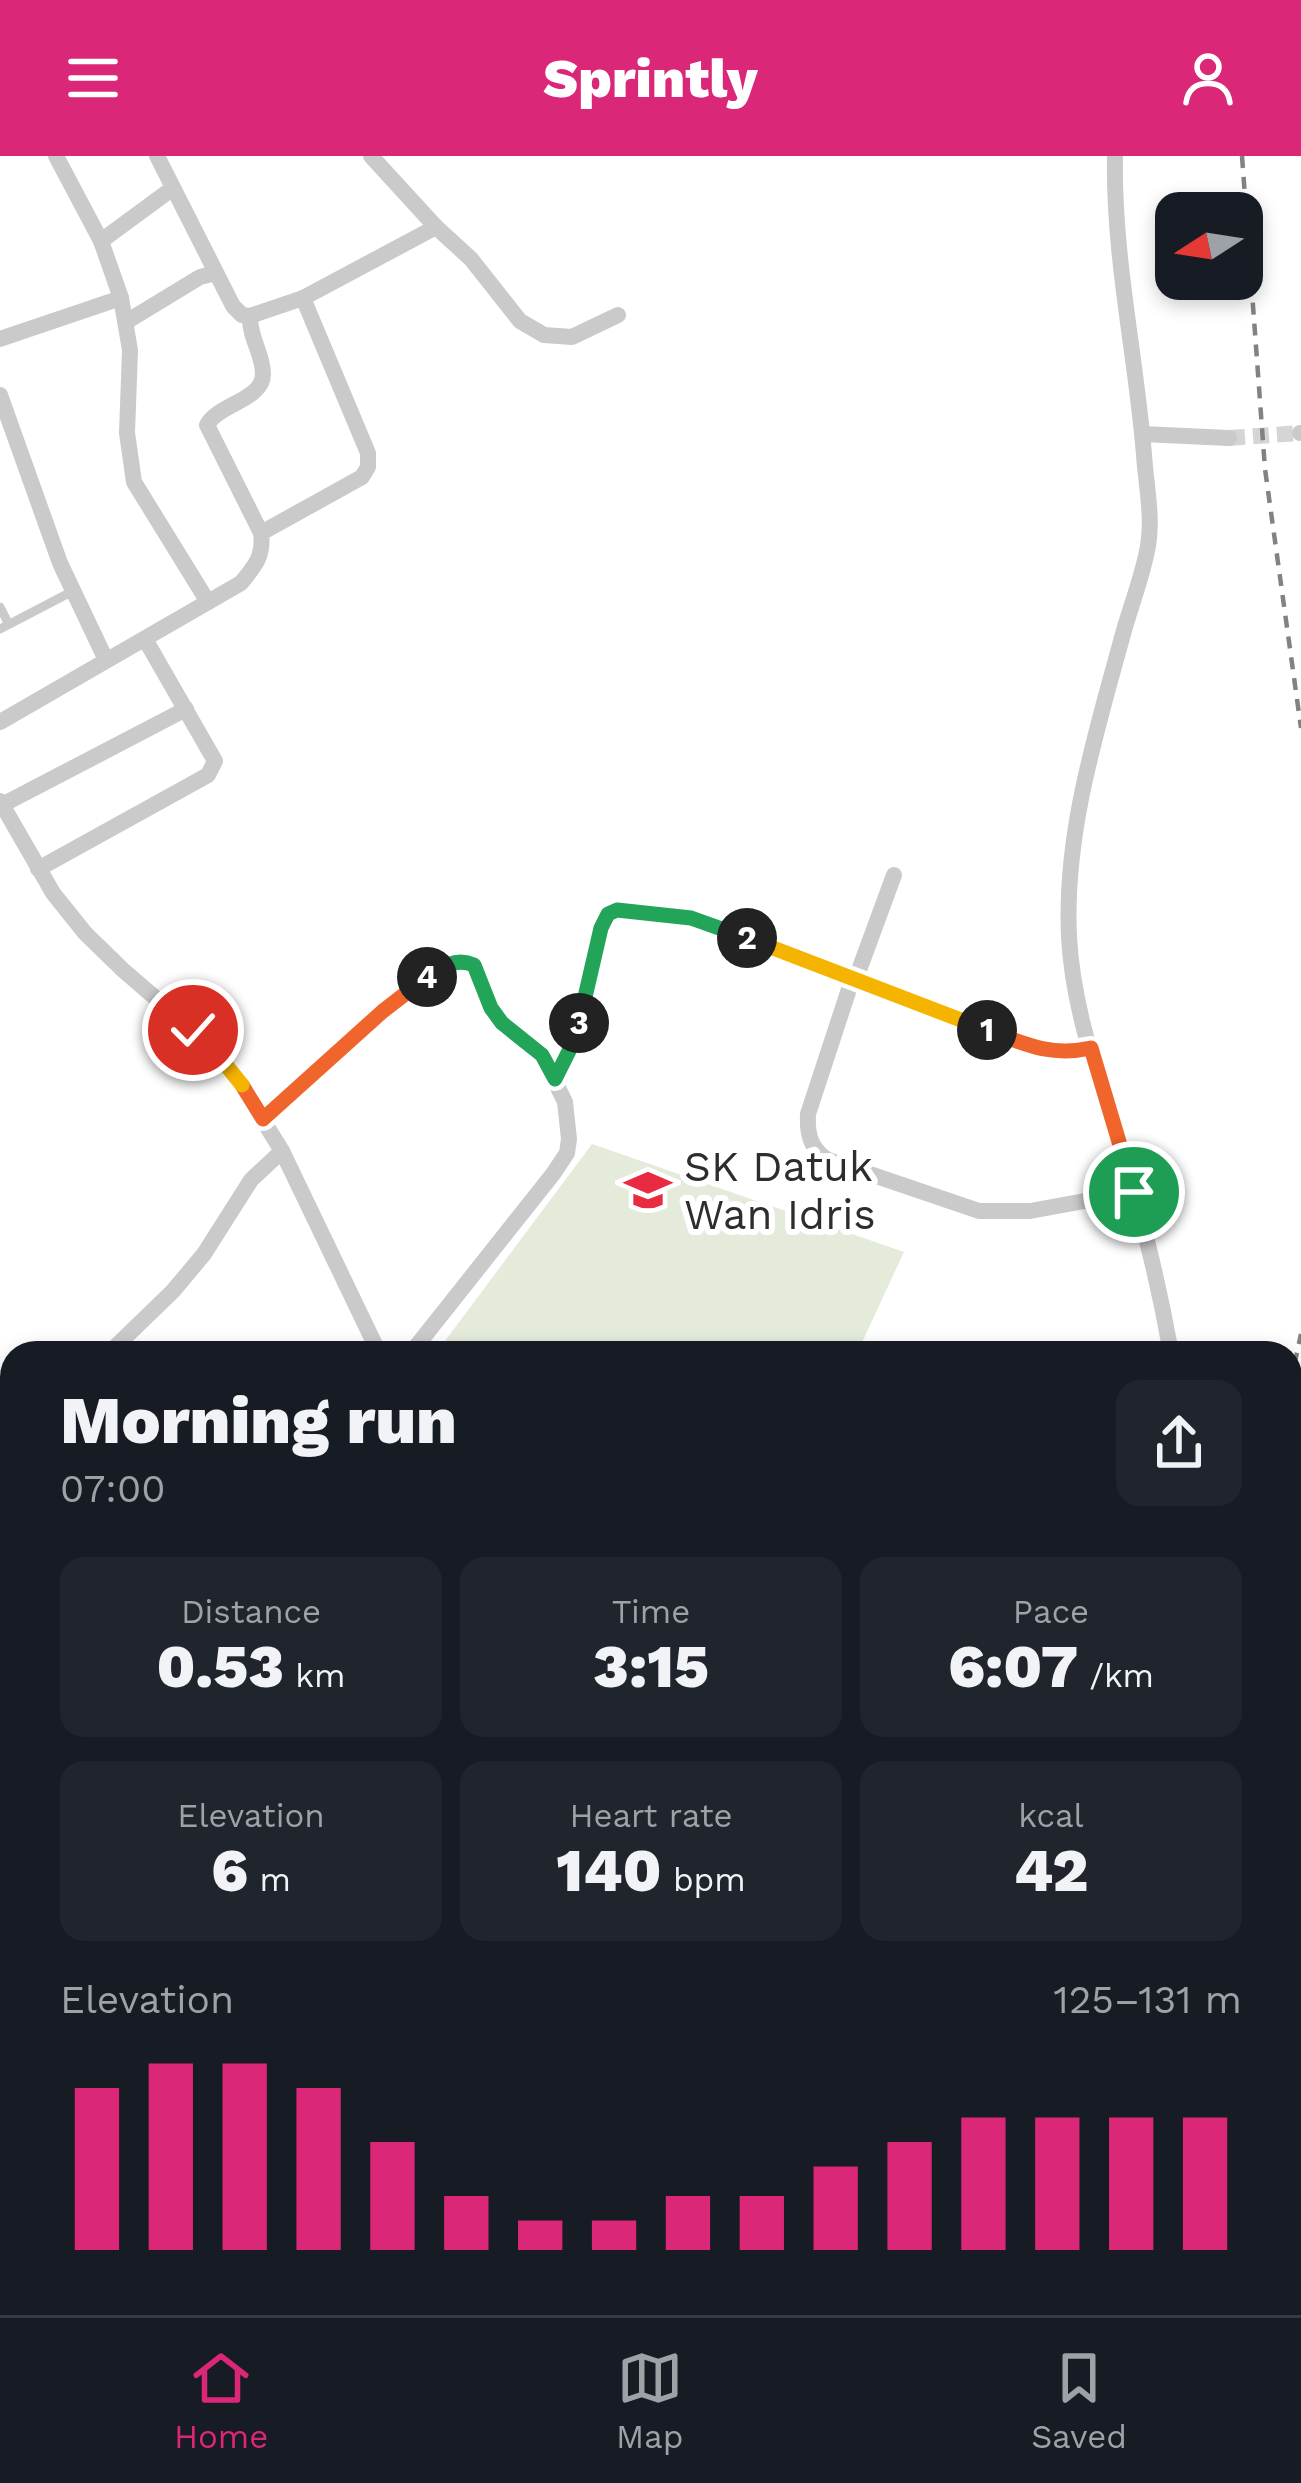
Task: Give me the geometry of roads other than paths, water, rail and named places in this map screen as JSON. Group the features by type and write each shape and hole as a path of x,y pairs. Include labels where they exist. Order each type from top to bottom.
{"street":[{"path":"56,156 101,242 121,298 130,350 127,433 134,482 208,602"},
{"path":"157,156 233,306 242,314 250,316 303,298 436,227"},
{"path":"371,156 471,259 520,321 544,335 572,337 618,315"},
{"path":"1115,156 1121,280 1150,513 1148,545 1080,802 1070,873 1071,961 1134,1192 1168,1341"},
{"path":"101,242 173,188"},
{"path":"126,322 216,272"},
{"path":"0,339 121,298"},
{"path":"261,533 362,477 368,467 368,453 303,298"},
{"path":"0,722 241,583 258,564 261,533 207,425 216,413 260,386 263,377 250,316"},
{"path":"1,402 46,528 106,660"},
{"path":"1142,434 1229,439"},
{"path":"38,869 208,776 215,761 145,639"},
{"path":"186,710 1,803 72,917 100,949 210,1045 240,1083 282,1151 373,1341"},
{"path":"894,875 808,1114 811,1142 826,1160 979,1211 1030,1211 1134,1192"},
{"path":"555,1079 575,1039 601,928 608,914 617,910 691,918 1036,1048 1057,1053 1091,1048"},
{"path":"263,1119 383,1011 441,967 457,962 474,965 502,1023 542,1055 565,1102 567,1153 421,1341"},
{"path":"123,1341 204,1254 251,1180 282,1151"}],"lane":[{"path":"0,607 4,626 73,591"}],"tunnel":[{"path":"1229,438 1300,433"}],"railway":[{"path":"1242,156 1265,469 1301,728"},
{"path":"1299,1341 1301,1334"}],"place":[{"name":"SK Datuk Wan Idris","path":"648,1190"}]}
